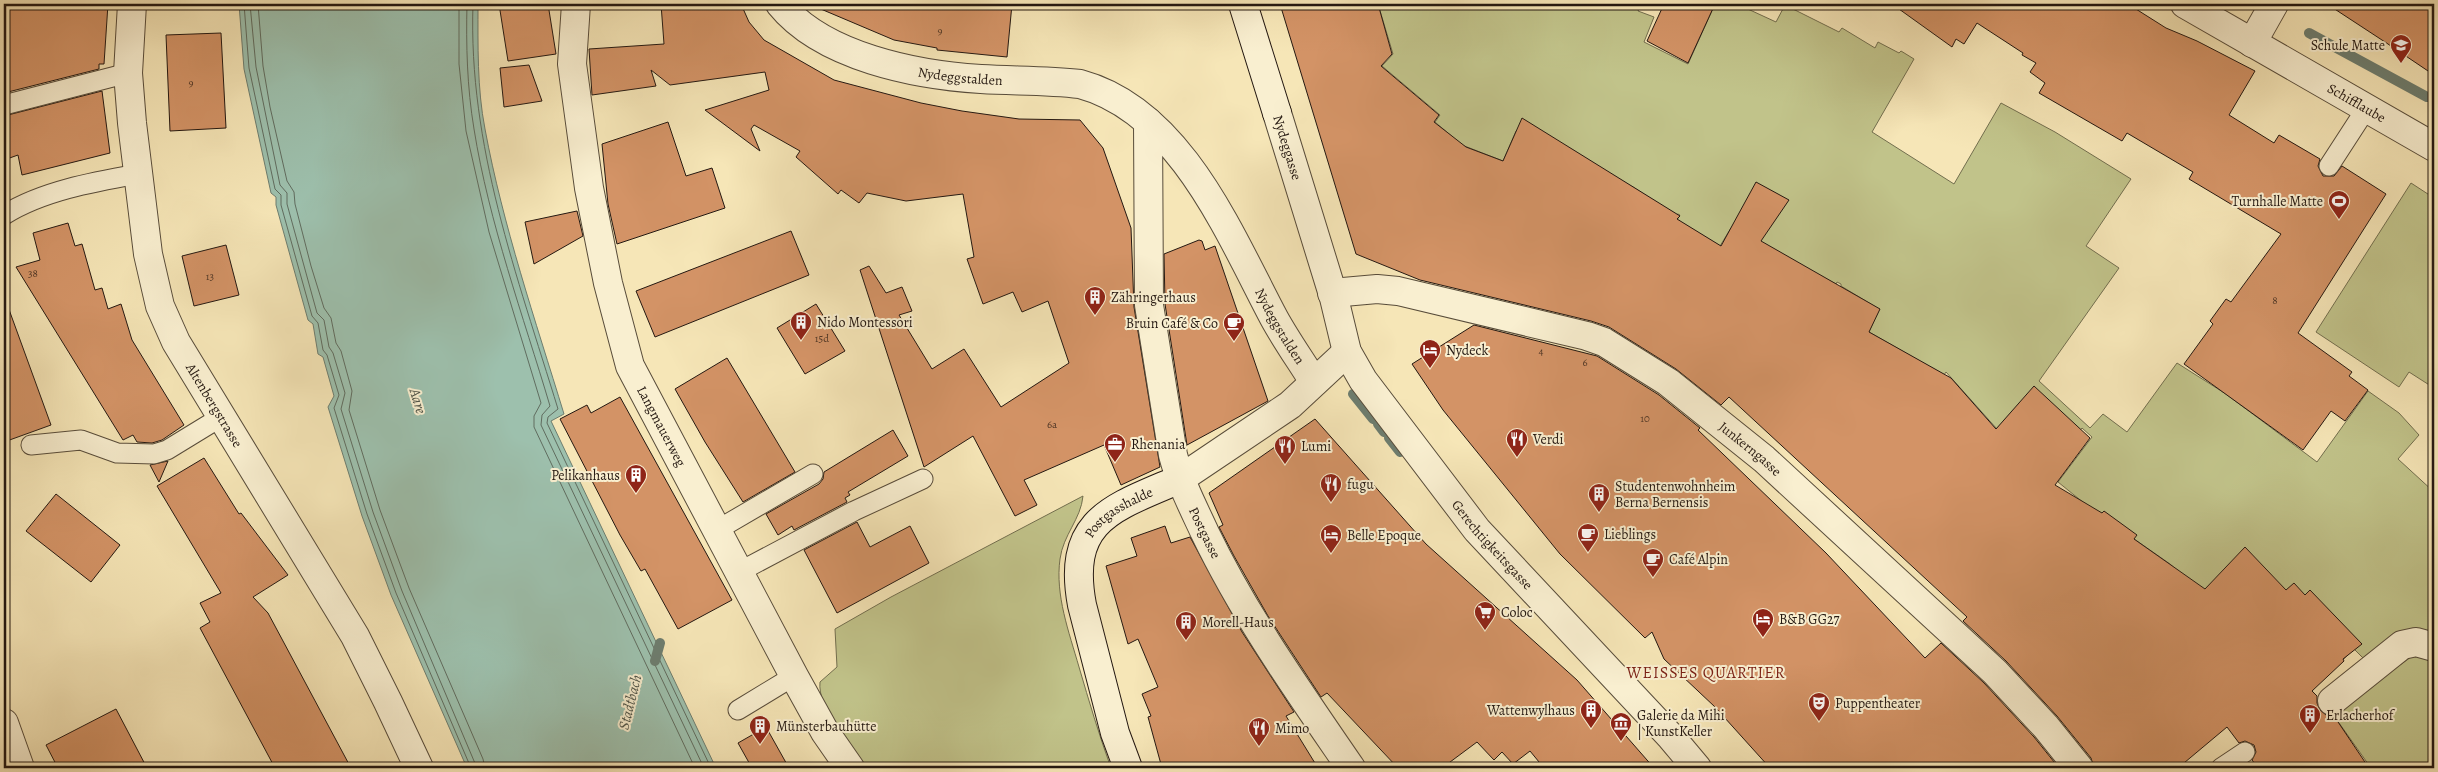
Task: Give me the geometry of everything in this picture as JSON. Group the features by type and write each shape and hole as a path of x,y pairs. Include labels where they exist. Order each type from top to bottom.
{"street":[{"name":"Altenbergstrasse","path":"132,4 128,73 138,174 153,282 160,306 176,342 354,636 419,768"},
{"name":"Langmauerweg","path":"576,4 572,51 573,79 590,195 627,358 638,383 718,530 794,676 825,732 850,768"},
{"name":"Nydeggstalden","path":"780,4 796,21 816,34 865,57 944,76 1080,84 1102,90 1125,103 1148,122 1184,161 1233,236 1275,319 1314,382"},
{"name":"Nydeggasse","path":"1243,4 1332,293"},
{"name":"Schifflaube","path":"2185,4 2434,147"},
{"path":"2252,43 2274,4"},
{"name":"Postgasse","path":"1148,122 1147,262 1153,337 1173,455 1180,479 1226,576 1298,691 1351,768"},
{"name":"Junkerngasse","path":"1332,293 1358,290 1391,290 1587,336 1604,342 1668,382 1764,459 1995,672 2046,727 2079,768"},
{"name":"Gerechtigkeitsgasse","path":"1332,293 1346,352 1363,380 1477,530 1671,737 1697,768"},
{"name":"Postgasshalde","path":"1128,768 1115,733 1084,615 1078,584 1079,560 1088,534 1102,517 1113,509 1180,479 1271,420 1290,406 1346,352"},
{"path":"2332,701 2365,669 2402,645 2416,642 2434,647"},
{"path":"4,723 20,768"}],"lane":[{"path":"4,105 128,73"},
{"path":"2329,166 2366,109"},
{"path":"4,215 23,203 101,180 138,174"},
{"path":"31,445 81,440 117,453 154,454 167,450 221,417"},
{"path":"718,530 813,474"},
{"path":"739,572 854,511 922,479"},
{"path":"738,710 794,676"},
{"path":"2221,768 2245,752"}],"green space":[{"path":"1378,4 1641,4 1638,11 1654,17 1644,42 1688,64 1715,4 1737,4 1776,22 1785,5 1839,32 1842,28 1875,48 1878,42 1899,53 1901,51 1914,59 1872,132 1954,184 2001,103 2055,132 2131,179 2086,246 2119,268 2039,381 2090,428 2103,414 2127,432 2177,363 2226,394 2317,462 2368,391 2399,413 2419,435 2398,459 2434,492 2434,635 2364,659 2354,649 2312,690 2170,564 2127,534 2104,511 2100,516 2058,482 2092,437 2082,428 2046,472 1997,429 1946,372 1944,375 1869,332 1879,309 1841,286 1841,284 1837,282 1836,284 1731,228 1720,246 1677,220 1680,215 1675,215 1633,187 1574,163 1516,131 1503,161 1462,145 1435,122 1440,115 1382,66 1393,54"},
{"path":"2411,183 2434,198 2434,388 2409,372 2399,387 2316,332"},
{"path":"1083,496 1079,512 1062,550 1059,586 1067,627 1111,768 863,768 829,715 820,692 820,682 837,667 835,629 891,597"},
{"path":"2421,650 2434,669 2434,768 2371,768 2332,713"}],"water":[{"name":"Aare","path":"239,4 478,4 479,82 482,114 492,165 510,237 564,414 551,421 716,768 467,768 391,595 362,516 328,407 334,396 323,357 318,354 313,324 308,320 276,205 276,197 271,193 244,69"}],"building":[{"path":"4,4 108,4 104,64 99,64 99,69 4,93"},
{"path":"499,4 548,4 556,54 508,61"},
{"path":"661,4 741,4 749,22 764,40 834,80 921,103 962,111 1019,119 1080,120 1103,148 1131,228 1134,307 1160,467 1121,485 1104,445 1024,480 1037,505 1015,516 973,436 924,467 860,270 869,266 886,293 902,287 912,311 899,315 932,369 964,349 1001,407 1069,363 1048,301 1022,312 1013,292 983,304 967,259 974,257 963,194 906,201 867,193 859,203 841,190 838,194 796,157 800,151 754,125 751,129 760,151 705,110 769,90 765,72 670,85 651,70 656,86 592,95 589,49 664,44"},
{"path":"809,4 1012,4 1007,57 937,50 937,48 894,40"},
{"path":"1280,4 1378,4 1392,54 1381,66 1439,115 1434,122 1466,147 1503,161 1522,118 1680,216 1677,219 1721,246 1756,182 1789,200 1761,241 1880,309 1869,332 1951,378 1996,429 2034,386 2090,438 2055,485 2102,513 2104,511 2137,535 2134,539 2205,589 2245,547 2286,590 2294,583 2305,595 2310,590 2362,644 2343,659 2344,661 2312,691 2317,696 2320,710 2326,715 2334,716 2369,768 2258,768 2252,760 2256,752 2254,745 2245,741 2239,743 2227,727 2178,768 2094,768 2091,758 2057,716 2006,661 1963,621 1967,617 1729,397 1721,405 1676,369 1609,327 1420,280 1356,254"},
{"path":"1664,4 1715,4 1688,63 1647,41"},
{"path":"1892,4 2128,4 2166,28 2197,41 2255,71 2229,115 2274,143 2279,135 2320,159 2318,166 2323,176 2334,176 2342,166 2386,194 2298,333 2352,372 2349,376 2368,390 2345,421 2331,411 2303,450 2184,364 2213,324 2210,321 2226,299 2231,302 2281,234 2189,179 2193,172 2127,133 2122,141 2039,93 2045,83 2030,72 2036,63 1977,23 1964,44 1956,39 1952,47"},
{"path":"2327,4 2434,4 2434,75 2385,42"},
{"path":"221,33 226,128 170,131 166,35"},
{"path":"529,65 542,101 504,107 500,68"},
{"path":"102,91 110,153 22,175 18,155 4,160 4,116"},
{"path":"668,122 686,176 712,168 725,208 617,244 608,204 602,144"},
{"path":"577,211 583,236 534,264 525,222"},
{"path":"68,223 75,246 82,244 95,290 102,288 108,309 121,304 132,340 184,425 162,440 152,443 137,442 133,435 123,440 16,267 40,260 33,233"},
{"path":"791,231 809,275 655,337 636,291"},
{"path":"1199,240 1202,241 1205,250 1215,246 1268,401 1187,445 1165,304 1164,254"},
{"path":"226,245 239,295 194,306 182,256"},
{"path":"7,304 51,425 4,442 4,305"},
{"name":"Nido Montessori","path":"816,304 845,351 805,374 777,328"},
{"path":"1474,325 1597,356 1659,395 1700,428 1698,430 1826,553 1925,658 1941,643 1984,683 2034,737 2059,768 1770,768 1715,707 1664,659 1652,632 1645,638 1560,554 1443,410 1412,364"},
{"path":"727,358 795,472 743,502 705,442 675,389"},
{"name":"Pelikanhaus","path":"620,397 732,600 678,629 645,569 641,571 620,535 560,419 587,405 591,413"},
{"path":"1315,419 1426,544 1577,680 1654,768 1544,768 1530,751 1513,764 1502,752 1494,760 1477,742 1442,768 1398,768 1327,693 1321,697 1268,616 1234,556 1219,527 1223,525 1209,493"},
{"path":"893,430 908,456 848,492 850,495 845,498 847,502 794,530 792,526 778,535 766,514 819,484 823,479 824,472"},
{"path":"204,458 239,514 241,513 288,575 253,597 268,613 351,768 275,768 200,628 210,622 200,603 221,593 157,486"},
{"path":"168,461 159,482 150,465"},
{"path":"56,494 120,545 91,582 26,531"},
{"path":"857,522 870,547 910,526 929,563 837,613 804,550"},
{"path":"1165,526 1171,543 1190,537 1242,632 1294,712 1286,716 1318,768 1162,768 1148,717 1151,716 1142,694 1158,687 1138,639 1128,644 1106,566 1137,556 1131,538"},
{"path":"116,709 147,768 58,768 46,745"},
{"name":"Münsterbauhütte","path":"766,727 789,768 752,768 738,743"}],"waterway":[{"path":"2309,33 2427,97"},
{"name":"Stadtbach","path":"1353,394 1373,419"},
{"name":"Stadtbach","path":"1378,424 1384,432"},
{"name":"Stadtbach","path":"1389,438 1400,452"},
{"name":"Stadtbach","path":"655,661 660,643"}],"place":[{"name":"Schule Matte","path":"2401,64"},
{"name":"Turnhalle Matte","path":"2339,220"},
{"name":"Zähringerhaus","path":"1095,316"},
{"name":"Nido Montessori","path":"801,341"},
{"name":"Bruin Café & Co","path":"1234,342"},
{"name":"Nydeck","path":"1430,369"},
{"name":"Verdi","path":"1517,458"},
{"name":"Rhenania","path":"1115,463"},
{"name":"Lumi","path":"1285,465"},
{"name":"Pelikanhaus","path":"636,494"},
{"name":"fugu","path":"1331,503"},
{"name":"Studentenwohnheim Berna Bernensis","path":"1599,513"},
{"name":"Lieblings","path":"1588,553"},
{"name":"Belle Epoque","path":"1331,554"},
{"name":"Café Alpin","path":"1653,578"},
{"name":"Coloc","path":"1485,631"},
{"name":"B&B GG27","path":"1763,638"},
{"name":"Morell-Haus","path":"1186,641"},
{"name":"Puppentheater","path":"1819,722"},
{"name":"Wattenwylhaus","path":"1591,729"},
{"name":"Erlacherhof","path":"2310,734"},
{"name":"Galerie da Mihi | KunstKeller","path":"1621,742"},
{"name":"Münsterbauhütte","path":"760,745"},
{"name":"Mimo","path":"1259,747"}],"district":[{"name":"WEISSES QUARTIER","path":"1706,672"}]}
